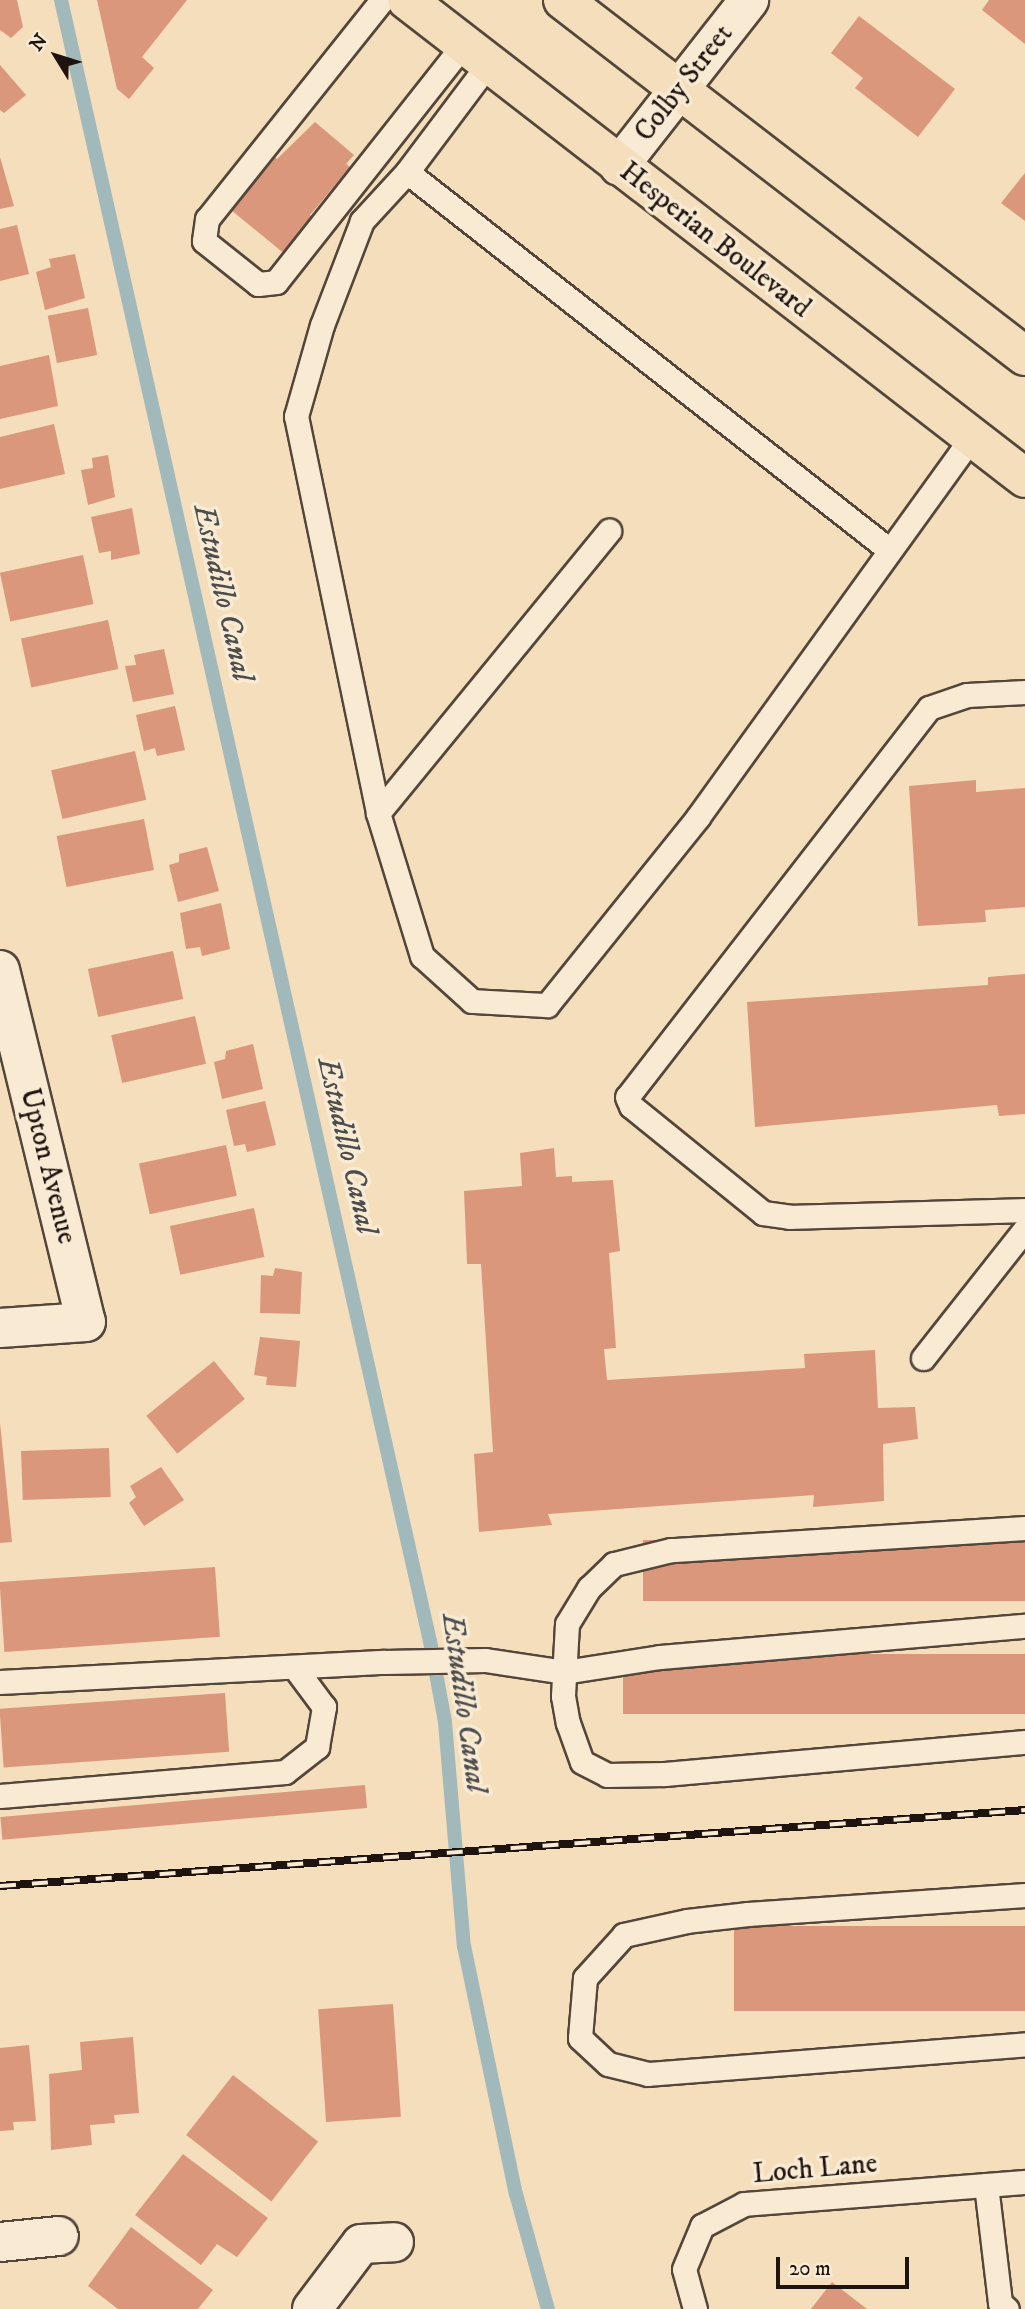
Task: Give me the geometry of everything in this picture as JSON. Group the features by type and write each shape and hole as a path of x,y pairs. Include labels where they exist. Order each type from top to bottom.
{"main road":[{"name":"Hesperian Boulevard","path":"407,0 1025,478"},
{"path":"563,0 1025,356"}],"street":[{"name":"Colby Street","path":"619,166 749,0"},
{"name":"Upton Avenue","path":"0,970 86,1322 0,1328"},
{"path":"0,2242 59,2236"},
{"path":"312,2309 361,2244 394,2242"}],"lane":[{"path":"382,0 208,219 204,241 258,284 276,282 476,54"},
{"path":"476,54 407,172 362,221 322,325 296,416 378,813 422,956 472,1002 547,1005 698,817 888,549 972,437"},
{"path":"407,172 888,549"},
{"path":"378,813 609,531"},
{"path":"1025,692 967,695 929,708 627,1097 631,1106 763,1213 790,1217 1025,1210"},
{"path":"923,1358 1025,1228"},
{"path":"1025,1528 671,1550 614,1564 575,1606 567,1624 564,1672 568,1723 582,1762 607,1775 1025,1742"},
{"path":"0,1682 384,1662 485,1661 564,1672 660,1657 1025,1626"},
{"path":"0,1796 285,1772 317,1747 324,1707 295,1668"},
{"path":"1025,1895 748,1914 687,1921 624,1935 584,1978 580,2038 608,2064 648,2074 1025,2044"},
{"name":"Loch Lane","path":"695,2309 684,2269 702,2227 744,2204 1025,2182"},
{"path":"986,2185 1000,2303 1007,2309"}],"building":[{"path":"0,0 17,0 23,27 11,38 0,30"},
{"path":"97,0 187,0 142,57 154,68 129,99 117,89"},
{"path":"989,0 1025,0 1025,44 982,10"},
{"path":"859,16 955,89 918,137 855,88 863,78 831,53"},
{"path":"0,65 26,95 4,113 0,110"},
{"path":"315,122 354,155 346,164 350,167 310,215 316,219 286,255 225,205 268,152 277,159"},
{"path":"0,157 14,206 0,209"},
{"path":"1025,173 1025,221 1001,203"},
{"path":"17,225 29,274 0,281 0,229"},
{"path":"75,254 85,298 45,310 36,272 51,267 49,259"},
{"path":"88,308 97,355 57,363 48,316"},
{"path":"49,355 58,406 0,419 0,366"},
{"path":"54,424 65,474 0,489 0,437"},
{"path":"108,455 115,497 88,505 81,470 93,468 92,458"},
{"path":"132,508 140,554 111,560 111,551 99,553 91,517"},
{"path":"83,555 93,604 10,622 0,573"},
{"path":"108,620 118,669 31,687 21,639"},
{"path":"164,649 174,694 133,702 125,666 136,665 134,655"},
{"path":"175,706 185,750 157,756 155,748 144,751 136,715"},
{"path":"135,751 146,800 62,819 51,770"},
{"path":"976,780 976,792 1025,788 1025,907 985,910 986,922 918,926 909,786"},
{"path":"144,819 154,870 67,887 57,836"},
{"path":"207,847 219,891 178,902 169,865 179,862 179,854"},
{"path":"221,903 230,949 202,956 200,947 186,949 180,913"},
{"path":"173,951 183,999 98,1017 88,969"},
{"path":"1025,974 1025,1114 999,1116 997,1105 755,1127 747,1002 988,985 988,977"},
{"path":"195,1016 206,1064 122,1083 111,1035"},
{"path":"253,1044 263,1089 222,1099 214,1062 225,1059 226,1051"},
{"path":"265,1101 276,1145 247,1152 245,1144 234,1146 226,1110"},
{"path":"226,1145 237,1196 150,1214 139,1164"},
{"path":"554,1148 556,1177 572,1176 572,1182 613,1180 620,1251 609,1253 616,1348 604,1349 607,1380 805,1368 804,1354 875,1350 878,1408 915,1407 918,1439 883,1444 884,1501 813,1507 814,1495 548,1514 552,1525 479,1532 474,1454 493,1452 481,1264 467,1264 464,1191 522,1186 520,1153"},
{"path":"254,1208 264,1257 180,1275 170,1226"},
{"path":"275,1268 302,1272 300,1314 260,1313 261,1275 273,1276"},
{"path":"260,1337 300,1341 296,1387 266,1385 267,1377 254,1375"},
{"path":"214,1361 245,1399 177,1454 146,1416"},
{"path":"0,1423 12,1542 0,1543"},
{"path":"109,1448 111,1497 23,1500 21,1451"},
{"path":"161,1467 184,1500 144,1526 129,1503 136,1497 130,1486"},
{"path":"643,1540 1025,1540 1025,1601 643,1601"},
{"path":"215,1567 220,1637 4,1652 0,1582"},
{"path":"623,1654 1025,1654 1025,1714 623,1714"},
{"path":"225,1693 229,1752 4,1768 0,1709"},
{"path":"365,1785 367,1808 2,1840 0,1817"},
{"path":"734,1926 1025,1926 1025,2011 734,2011"},
{"path":"393,2004 401,2117 326,2122 318,2009"},
{"path":"133,2037 139,2113 114,2115 115,2123 90,2125 92,2145 51,2150 49,2074 82,2070 80,2042"},
{"path":"29,2045 36,2121 13,2122 14,2130 0,2131 0,2048"},
{"path":"233,2075 318,2141 271,2201 186,2135"},
{"path":"183,2154 268,2218 237,2257 217,2244 201,2265 135,2215"},
{"path":"131,2227 213,2290 198,2309 118,2309 88,2286"},
{"path":"832,2282 867,2309 811,2309"}],"waterway":[{"name":"Estudillo Canal","path":"61,0 430,1641 445,1722 464,1946 516,2194 548,2309"}],"railway":[{"path":"0,1886 1025,1810"}]}
